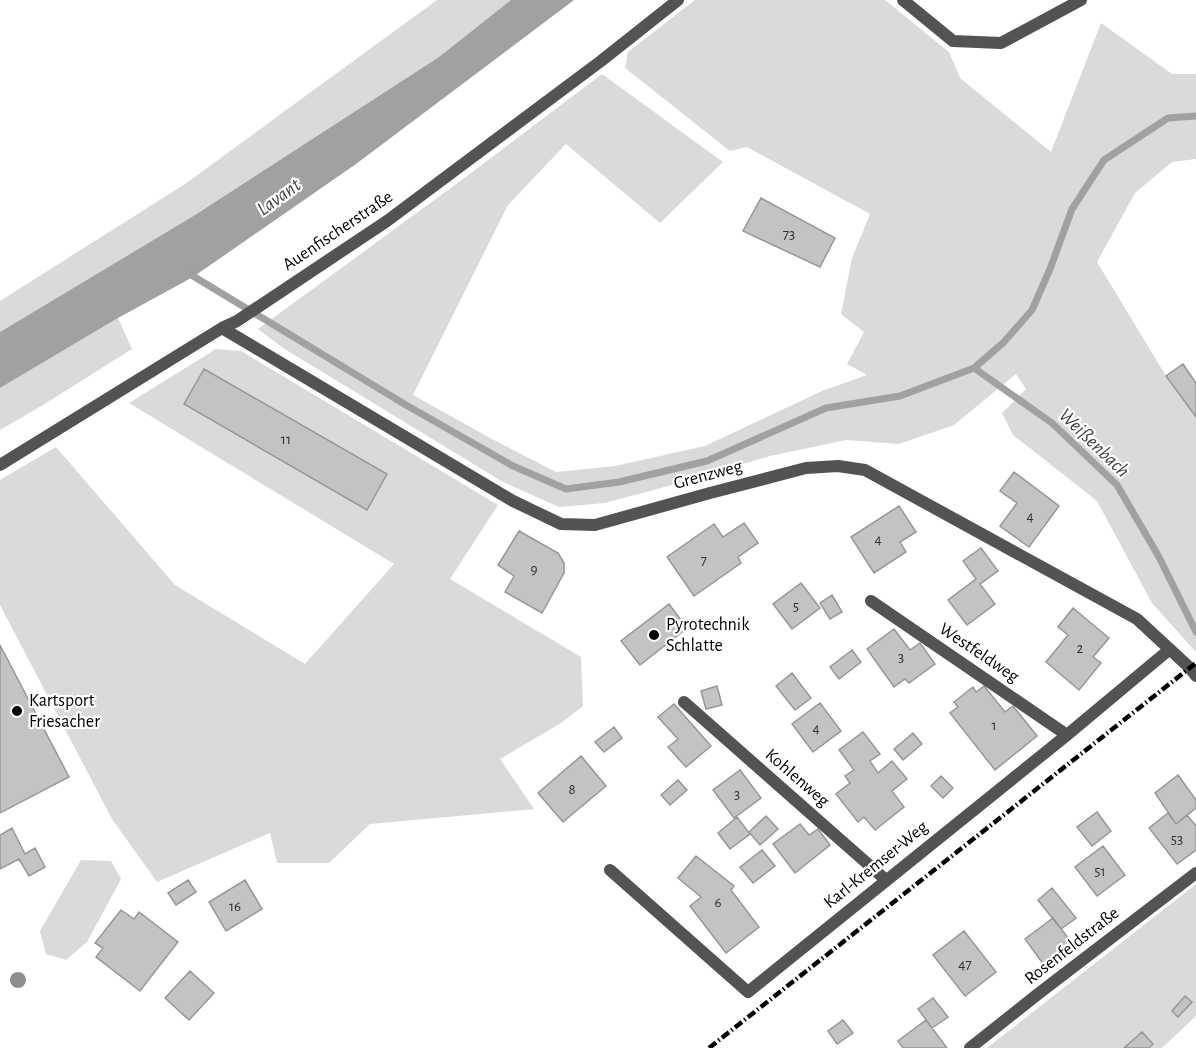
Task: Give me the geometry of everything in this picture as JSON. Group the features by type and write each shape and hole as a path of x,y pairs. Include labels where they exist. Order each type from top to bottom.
{"street":[{"name":"Auenfischerstraße","path":"0,465 222,328 237,321 387,221 601,61 678,0"},
{"path":"903,0 953,41 1001,43 1081,0"},
{"name":"Grenzweg","path":"222,328 513,501 561,524 595,525 806,468 838,466 865,470 1137,619 1196,676"},
{"name":"Westfeldweg","path":"870,601 1067,735"},
{"name":"Karl-Kremser-Weg","path":"610,870 748,992 1170,649"},
{"name":"Kohlenweg","path":"684,702 886,880"},
{"name":"Rosenfeldstraße","path":"970,1048 1196,873"}],"shaded area":[{"path":"437,0 511,0 439,57 195,215 0,332 0,301 185,184"},
{"path":"695,0 885,0 949,52 960,78 1051,152 1101,23 1172,74 1196,74 1196,159 1172,162 1135,193 1097,262 1166,376 1196,417 1195,651 1152,603 1097,501 1013,435 1002,413 1026,389 1016,374 954,425 899,444 846,440 770,456 605,503 559,507 503,482 283,348 258,329 602,74 723,162 660,223 566,144 508,205 413,395 556,472 615,466 705,446 822,391 867,375 847,364 864,332 841,314 852,258 870,214 747,147 730,151 625,68 628,52"},
{"path":"118,318 132,349 0,430 0,388"},
{"path":"216,349 241,351 498,505 450,579 581,657 583,706 561,723 500,759 534,809 370,824 329,863 277,863 270,833 157,882 112,819 0,605 0,480 56,447 175,585 305,664 394,564 129,403"},
{"path":"81,860 111,861 121,879 87,942 66,960 46,954 40,931"},
{"path":"1196,884 1196,1016 1162,1048 987,1048"}],"water":[{"name":"Lavant","path":"511,0 574,0 356,164 193,277 118,318 0,388 0,332 195,215 439,57"}],"building":[{"path":"761,198 835,238 820,267 743,231"},
{"path":"1183,364 1196,383 1196,417 1166,376"},
{"path":"204,369 387,474 367,510 184,404"},
{"path":"1014,472 1059,506 1029,547 1000,526 1017,503 1000,491"},
{"path":"899,506 916,532 900,542 906,552 874,573 851,537"},
{"path":"744,523 758,543 738,557 741,563 694,596 667,557 714,524 723,537"},
{"path":"519,531 558,553 564,563 564,573 542,613 505,592 514,576 498,565"},
{"path":"981,548 998,571 980,584 995,604 967,625 948,600 976,579 963,561"},
{"path":"801,583 820,608 792,629 773,604"},
{"path":"832,595 842,612 830,619 820,603"},
{"name":"Pyrotechnik Schlatte","path":"669,604 687,628 640,665 621,641"},
{"path":"1073,608 1109,638 1093,657 1101,663 1079,690 1046,662 1068,635 1058,627"},
{"path":"894,629 910,650 920,643 935,664 909,683 905,679 894,687 867,649"},
{"name":"Kartsport Friesacher","path":"0,645 69,777 0,813"},
{"path":"852,650 861,662 839,679 830,667"},
{"path":"792,673 811,698 795,710 776,686"},
{"path":"717,686 722,705 706,709 701,691"},
{"path":"984,686 1005,712 1013,706 1037,736 995,770 950,713 958,707 954,702 973,687 976,692"},
{"path":"820,703 841,731 813,752 792,724"},
{"path":"674,704 711,746 686,767 668,747 678,739 658,717"},
{"path":"614,727 622,738 604,752 595,742"},
{"path":"863,732 880,754 870,761 878,773 892,761 907,779 892,791 904,807 875,830 864,817 858,822 836,794 850,783 845,776 854,770 839,750"},
{"path":"913,733 922,744 903,760 894,749"},
{"path":"581,756 606,786 563,822 538,793"},
{"path":"740,770 761,798 734,818 713,790"},
{"path":"1178,775 1196,800 1196,808 1176,824 1155,793"},
{"path":"941,776 953,788 943,798 931,786"},
{"path":"678,780 687,790 670,805 661,795"},
{"path":"1097,812 1111,831 1092,846 1077,827"},
{"path":"1168,813 1176,824 1187,815 1196,826 1196,850 1177,864 1149,828"},
{"path":"766,816 778,829 760,845 749,832"},
{"path":"737,817 750,834 730,849 718,833"},
{"path":"800,824 809,835 818,829 830,845 795,873 773,844"},
{"path":"12,828 25,854 35,848 45,867 29,876 19,859 0,869 0,835"},
{"path":"1103,846 1125,875 1097,896 1075,867"},
{"path":"762,850 775,866 753,883 740,867"},
{"path":"696,856 734,886 731,890 759,927 726,953 690,906 701,897 678,878"},
{"path":"188,880 196,892 176,905 168,893"},
{"path":"245,880 262,909 226,931 209,902"},
{"path":"1052,888 1076,918 1061,929 1038,900"},
{"path":"121,910 134,919 139,912 178,942 140,991 96,957 103,948 95,943"},
{"path":"1053,918 1075,947 1046,968 1025,939"},
{"path":"964,931 996,972 965,996 933,955"},
{"path":"190,971 214,993 189,1020 165,998"},
{"path":"1185,996 1192,1002 1178,1017 1172,1011"},
{"path":"933,998 948,1017 932,1028 918,1009"},
{"path":"843,1020 853,1033 837,1044 828,1031"},
{"path":"926,1020 947,1048 903,1048 898,1041"},
{"path":"1142,1032 1153,1044 1149,1048 1124,1048"}],"waterway":[{"path":"188,273 406,405 513,466 566,489 619,482 707,461 826,408 900,396 974,368 1003,343 1032,310 1072,209 1104,160 1168,118 1196,116"},
{"name":"Weißenbach","path":"974,368 1052,423 1117,485 1159,557 1196,632"}],"railway":[{"path":"709,1048 1196,663"}],"place":[{"name":"Pyrotechnik Schlatte","path":"654,635"},
{"name":"Kartsport Friesacher","path":"17,711"}]}
